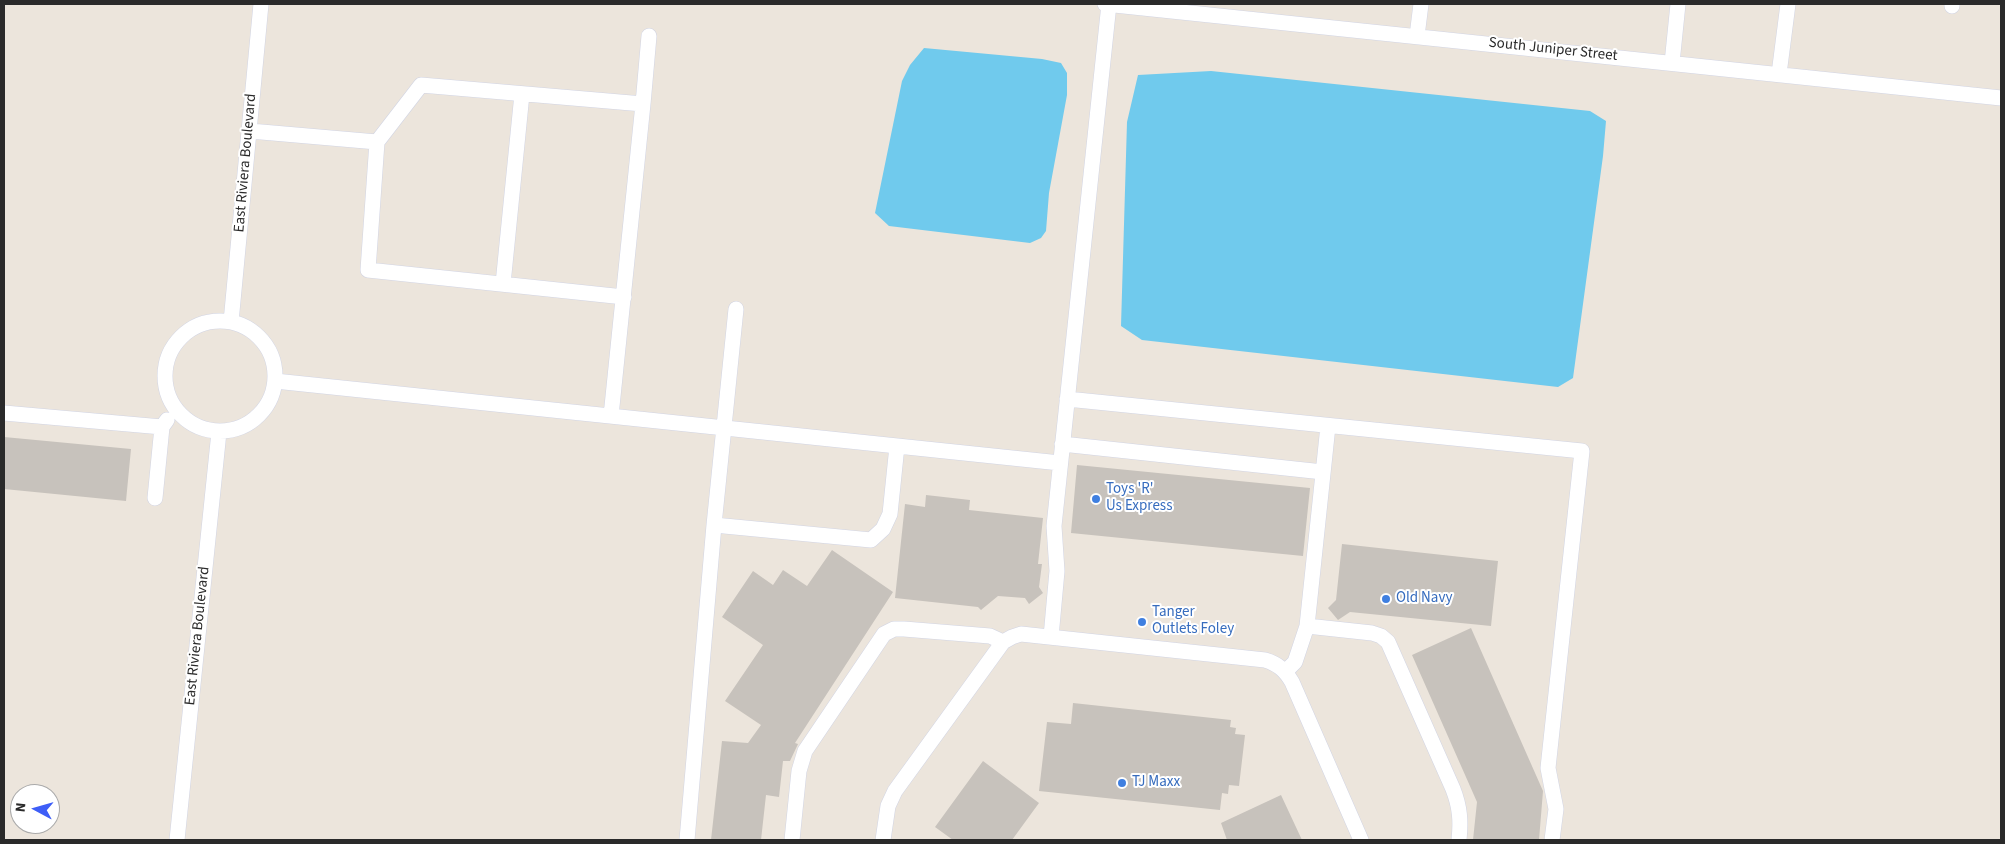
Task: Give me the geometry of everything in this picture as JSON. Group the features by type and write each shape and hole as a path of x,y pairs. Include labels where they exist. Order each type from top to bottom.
{"street":[{"name":"East Riviera Boulevard","path":"231,322 261,4"},
{"path":"1051,637 1057,571 1054,526 1107,4"},
{"name":"South Juniper Street","path":"1107,4 2001,98"},
{"path":"1417,36 1420,4"},
{"path":"1672,63 1678,4"},
{"path":"1779,74 1788,4"},
{"path":"612,416 649,36"},
{"path":"624,297 368,270 377,142 421,85 643,104"},
{"path":"503,284 522,94"},
{"path":"250,131 377,142"},
{"path":"687,840 714,525 736,309"},
{"path":"214,320 231,322 248,327 262,340 272,356 275,381 271,400 260,416 244,427 219,432 198,428 182,417 170,402 165,383 165,368 171,350 183,334 196,326 214,320"},
{"path":"275,381 1060,463"},
{"path":"1067,399 1582,451 1548,768 1556,809 1552,840"},
{"path":"155,498 162,427 176,409"},
{"path":"4,413 162,427"},
{"path":"1286,671 1295,662 1307,626 1328,426"},
{"name":"East Riviera Boulevard","path":"177,840 219,432"},
{"path":"1062,444 1323,472"},
{"path":"714,525 871,540 883,529 890,514 897,446"},
{"path":"1307,626 1372,633 1388,642 1456,797 1461,820 1459,840"},
{"path":"792,840 799,771 805,751 884,634 894,629 904,629 990,636 1003,642"},
{"path":"883,840 888,806 895,791 1003,642 1021,634 1265,660 1277,664 1286,671 1361,840"}],"water":[{"path":"924,48 1042,59 1061,63 1067,73 1067,95 1049,193 1046,231 1041,238 1030,243 889,226 875,213 902,81 910,65"},
{"path":"1211,71 1590,111 1606,121 1573,378 1558,387 1142,340 1121,326 1127,122 1138,75"}],"building":[{"path":"4,437 131,449 126,501 4,489"},
{"path":"1077,465 1310,488 1303,556 1071,533"},
{"path":"926,495 970,500 969,510 1043,518 1038,564 1042,564 1039,587 1043,593 1029,604 1025,598 998,596 981,610 978,607 895,598 905,504 925,507"},
{"path":"1342,544 1498,561 1491,626 1350,612 1338,620 1328,608 1336,600"},
{"path":"832,550 893,592 795,743 798,744 790,761 783,761 779,797 766,795 761,840 711,840 722,741 748,743 761,725 725,701 763,645 722,617 753,571 773,585 783,570 807,586"},
{"path":"1471,628 1543,791 1539,840 1473,840 1477,802 1412,655"},
{"path":"1073,703 1231,720 1230,727 1236,728 1235,734 1245,735 1239,786 1229,785 1228,794 1222,793 1220,810 1039,791 1047,722 1071,724"},
{"path":"983,761 1039,803 1012,840 953,840 935,827"},
{"path":"1281,795 1302,840 1227,840 1221,823"}],"place":[{"name":"Toys 'R' Us Express","path":"1096,499"},
{"name":"Old Navy","path":"1386,599"},
{"name":"Tanger Outlets Foley","path":"1142,622"},
{"name":"TJ Maxx","path":"1122,783"}]}
